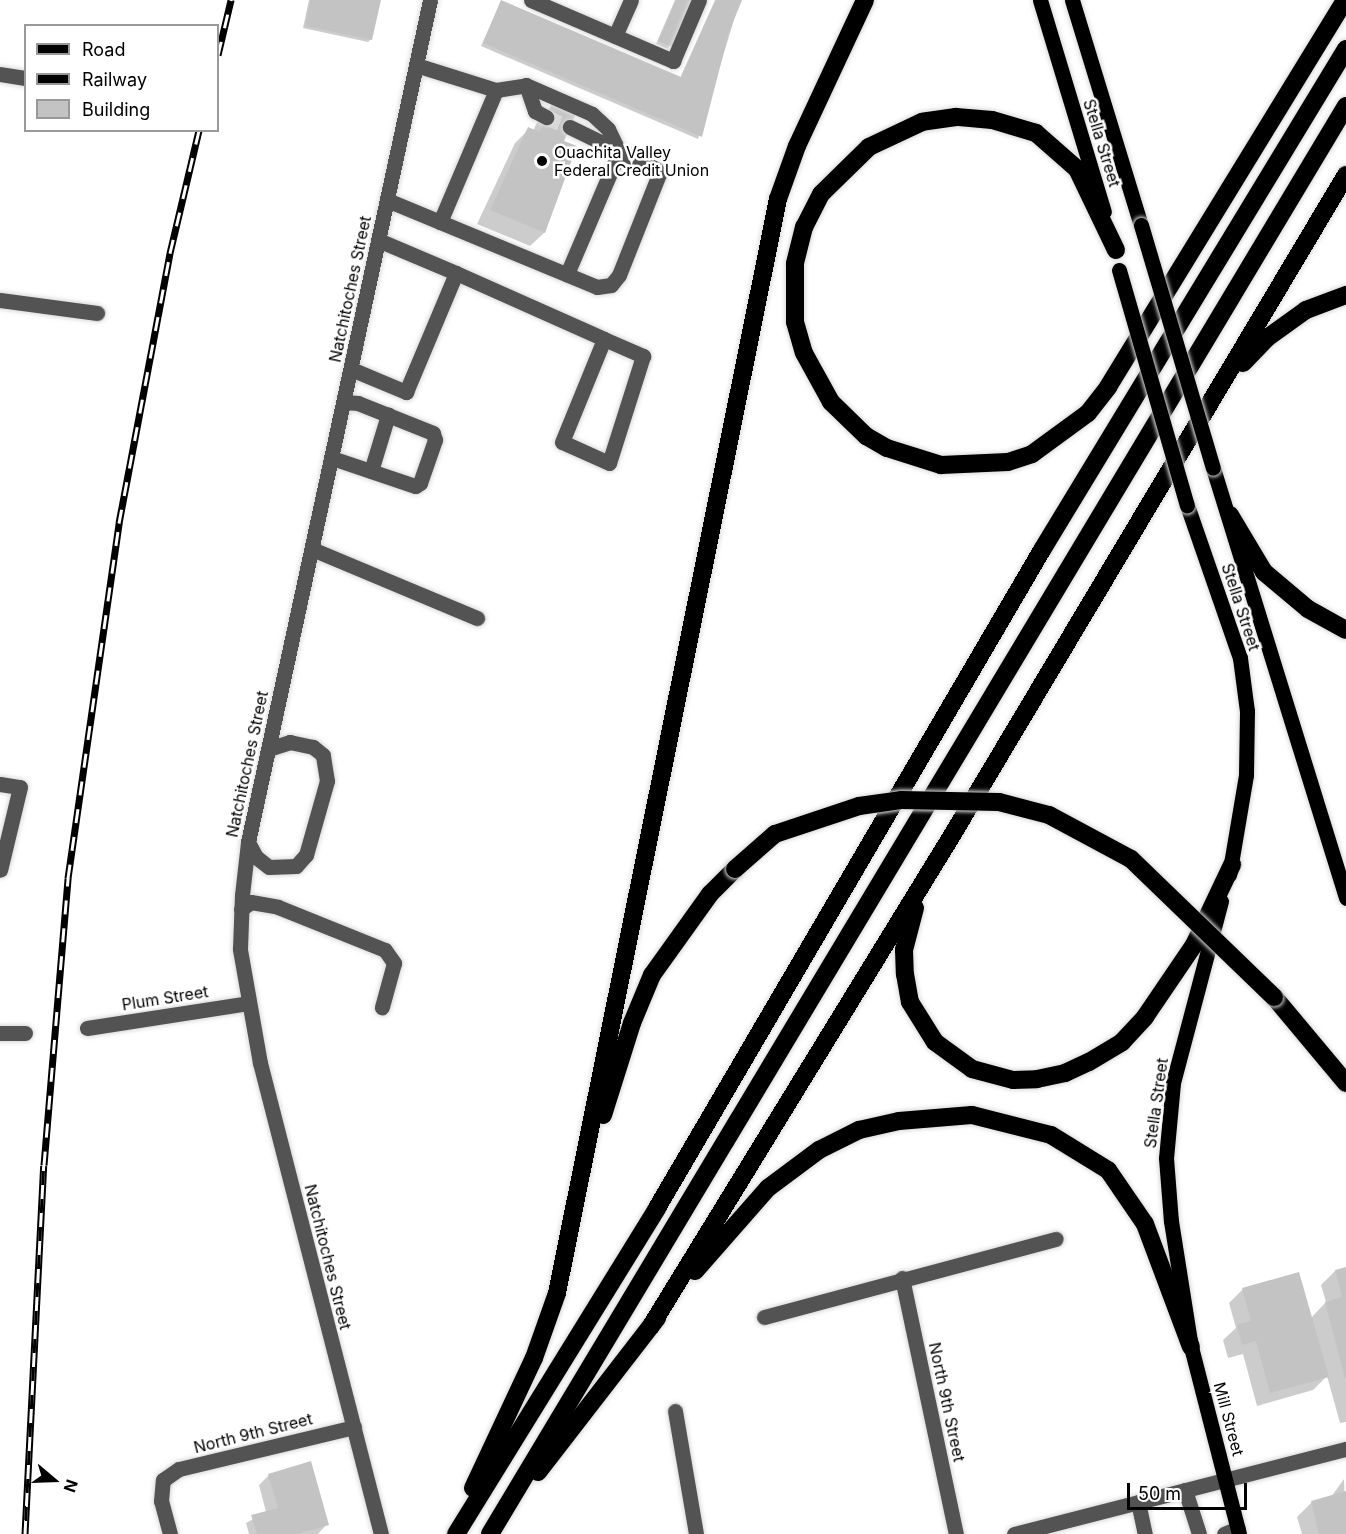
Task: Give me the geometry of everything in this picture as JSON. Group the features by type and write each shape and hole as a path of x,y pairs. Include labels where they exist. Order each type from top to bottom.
{"highway":[{"path":"557,1293 778,200 797,146 865,0"},
{"path":"1116,250 1097,204 1077,170 1036,133 992,120 956,117 922,122 869,147 821,194 804,227 795,264 795,322 804,353 831,402 866,436 887,448 940,465 996,464 1032,454 1088,413 1108,387 1345,0"},
{"path":"454,1534 657,1208 1042,550 1346,49"},
{"path":"490,1534 1346,106"},
{"path":"651,1326 951,837 1346,175"},
{"path":"1220,386 1267,338 1306,310 1346,295"},
{"path":"1230,515 1264,572 1308,609 1346,630"},
{"path":"454,1534 534,1358 557,1293 606,1102 632,1023 652,975 682,930 710,894 774,834 860,806 902,800 999,802 1049,815 1131,859 1274,997 1346,1083"},
{"path":"951,837 910,919 904,950 910,1002 935,1042 952,1056 972,1069 1013,1080 1065,1073 1122,1042 1172,982 1194,945 1232,865"},
{"path":"490,1534 651,1326 768,1188 819,1150 859,1130 898,1121 972,1115 1052,1135 1107,1170 1145,1224 1191,1347"}],"main road":[{"name":"Stella Street","path":"1040,0 1116,250 1119,270 1187,505 1240,658 1244,690 1246,775 1232,865 1173,1083 1167,1158 1171,1221 1191,1347"},
{"name":"Stella Street","path":"1072,0 1346,898"},
{"name":"Mill Street","path":"1191,1347 1226,1480 1234,1532"}],"street":[{"name":"Natchitoches Street","path":"381,1534 248,1003 240,949 248,842 430,0"},
{"path":"531,0 673,61 699,0"},
{"path":"615,36 631,0"},
{"path":"417,65 496,90 526,85 592,114 608,129 619,152 567,274"},
{"path":"0,74 24,78"},
{"path":"526,85 535,111 546,117"},
{"path":"440,222 496,90"},
{"path":"387,200 597,287 611,285 619,275 658,174 656,169 570,127"},
{"path":"378,240 643,356 609,464 562,442 604,339"},
{"path":"351,369 406,392 456,273"},
{"path":"0,300 97,313"},
{"path":"332,458 415,486 420,483 435,440 433,433 388,415 344,402"},
{"path":"371,471 388,415"},
{"path":"312,549 477,618"},
{"path":"248,842 256,857 269,867 296,866 306,855 327,781 323,754 313,747 290,742 268,749"},
{"path":"0,784 20,787 0,870"},
{"path":"242,909 251,902 278,907 386,950 394,963 382,1007"},
{"name":"Plum Street","path":"87,1028 248,1003"},
{"path":"0,1033 25,1033"},
{"path":"764,1317 902,1278 1056,1239"},
{"name":"North 9th Street","path":"902,1278 956,1534"},
{"path":"675,1412 696,1534"},
{"name":"North 9th Street","path":"170,1534 161,1500 163,1480 179,1469 354,1427"},
{"path":"1014,1534 1346,1449"},
{"path":"1185,1490 1198,1534"},
{"path":"1138,1502 1145,1534"}],"building":[{"path":"310,0 381,0 372,40 305,26"},
{"path":"501,0 681,77 716,0 742,0 729,32 702,137 483,43"},
{"path":"676,0 692,0 672,47 658,41"},
{"name":"Ouachita Valley Federal Credit Union","path":"552,103 576,113 564,141 577,146 545,233 490,210 528,127 540,132"},
{"path":"1346,1267 1345,1378 1325,1302 1342,1297 1335,1270"},
{"path":"1299,1272 1329,1377 1270,1393 1256,1341 1242,1345 1237,1325 1251,1321 1242,1288"},
{"path":"311,1461 329,1525 297,1534 257,1534 251,1515 278,1508 268,1474"},
{"path":"1346,1491 1346,1534 1319,1534 1311,1501"}],"tunnel":[{"path":"546,117 570,127"}],"railway":[{"path":"219,51 231,0"},
{"path":"25,1534 44,1165 68,878 119,523 170,253 199,132"}],"place":[{"name":"Ouachita Valley Federal Credit Union","path":"542,161"}]}
